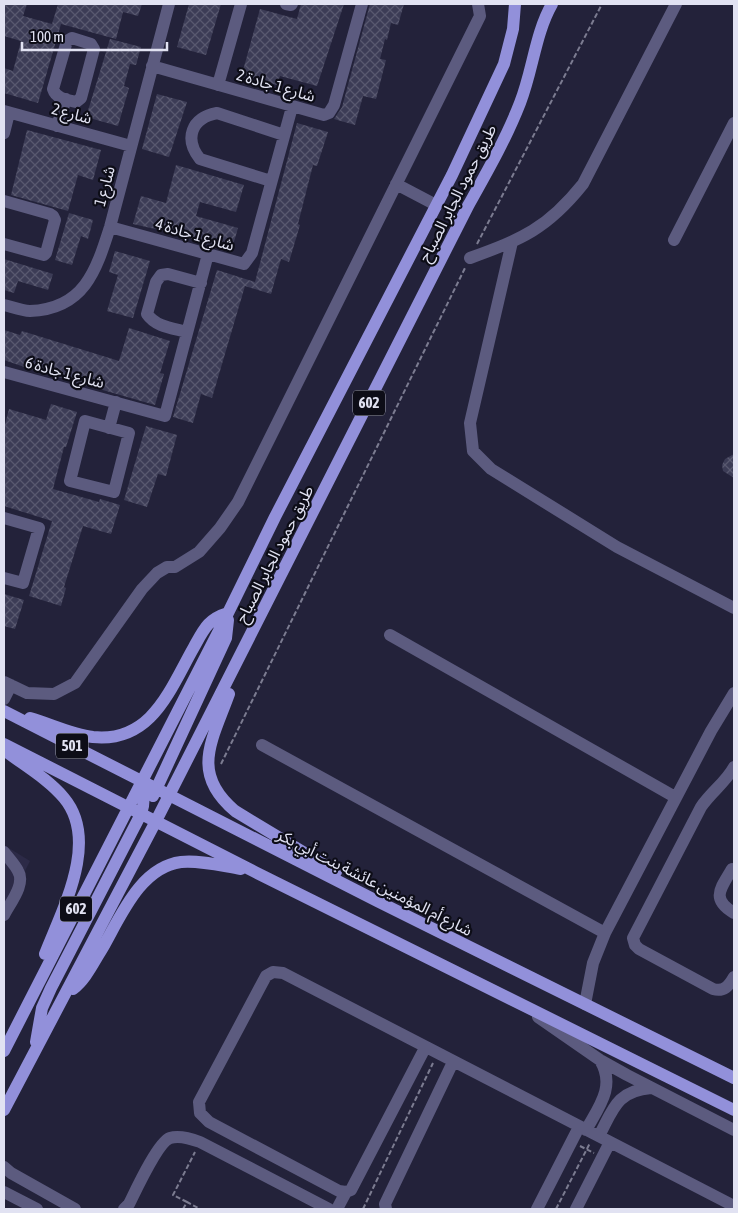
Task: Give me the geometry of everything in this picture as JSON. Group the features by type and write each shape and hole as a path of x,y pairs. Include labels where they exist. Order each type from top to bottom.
{"main road":[{"name":"طريق حمود الجابر الصباح","path":"4,1051 436,205 504,64 513,29 515,4"},
{"name":"طريق حمود الجابر الصباح","path":"4,1110 156,821 464,215 500,148 520,103 542,27 552,4"},
{"path":"4,711 93,737 127,734 144,724 157,711 203,631 217,616 228,613 226,638 155,788 151,807 156,821"},
{"path":"247,644 209,749 209,769 214,789 222,800 235,811 340,874 377,901"},
{"name":"شارع أم المؤمنين عائشة بنت أبي بكر","path":"4,711 168,796 734,1078"},
{"name":"501","path":"4,744 128,807"},
{"path":"4,750 44,780 65,799 75,818 80,842 76,872 24,1012"},
{"path":"34,1052 40,1014 48,995 141,814 145,793 141,781"},
{"path":"128,807 734,1110"},
{"path":"64,997 79,984 139,886 151,875 180,862 209,863 255,872"}],"street":[{"name":"شارع 1","path":"4,305 28,311 50,308 66,303 82,290 98,263 110,227 169,4"},
{"name":"شارع 1 جادة 2","path":"218,85 241,4"},
{"path":"286,4 292,4"},
{"name":"شارع 1 جادة 2","path":"152,66 324,115 332,110 362,4"},
{"path":"4,699 7,683 27,693 54,694 75,683 142,589 157,573 167,567 175,567 199,552 220,528 238,502 480,16 478,4"},
{"path":"470,258 533,232 552,218 583,184 676,4"},
{"path":"72,38 91,44 94,49 81,98 76,102 66,100 54,93 53,89 67,41 72,38"},
{"path":"57,126 66,100"},
{"name":"شارع 1 جادة 4","path":"110,227 244,264 252,253 292,107"},
{"path":"4,132 6,112"},
{"name":"شارع 2","path":"6,112 131,146"},
{"path":"271,181 200,159 194,151 191,142 192,132 199,120 207,115 217,113 284,135"},
{"path":"674,240 734,123"},
{"path":"396,184 436,205"},
{"path":"4,202 50,214 55,220 44,255 4,244"},
{"path":"512,242 470,423 473,451 491,469 617,547 734,608"},
{"name":"شارع 1 جادة 6","path":"4,374 164,416 208,254"},
{"path":"187,332 159,325 151,320 147,314 156,282 161,275 168,274 201,283"},
{"name":"شارع 1 جادة 6","path":"108,428 116,402"},
{"path":"84,422 108,428 128,433 114,492 70,481 84,422"},
{"path":"4,518 39,528 23,583 4,578"},
{"path":"390,635 675,797"},
{"path":"585,1004 593,963 605,933 675,797 719,716 734,693"},
{"path":"262,746 605,933"},
{"path":"734,766 729,785 711,794 701,807 633,938 636,948 713,989 720,990 726,988 734,977"},
{"path":"4,915 21,880 18,870 6,857"},
{"path":"732,869 721,887 719,895 724,907 734,913"},
{"path":"346,1192 208,1122 200,1113 199,1102 266,976 273,972 282,973 734,1206"},
{"path":"516,1000 600,1060 734,1130"},
{"path":"337,1209 346,1192 351,1190 425,1048"},
{"path":"576,1209 602,1158 594,1134 611,1098 604,1066 600,1060"},
{"path":"386,1209 385,1204 453,1062"},
{"path":"611,1098 651,1088"},
{"path":"538,1209 572,1141 594,1134"},
{"path":"124,1209 129,1204 159,1148 168,1138 181,1137 200,1142 329,1209"},
{"path":"4,1167 69,1208"},
{"path":"4,1192 37,1209"}],"path":[{"path":"220,764 470,258 602,4"},
{"path":"362,1209 437,1054"},
{"path":"556,1209 594,1134"},
{"path":"572,1141 602,1158"},
{"path":"200,1142 173,1194 200,1209"},
{"path":"183,1209 186,1202"}],"shaded area":[{"path":"4,845 30,861 4,912"}],"building":[{"path":"4,4 27,4 23,16 52,24 58,4 142,4 138,16 123,12 116,39 61,24 38,103 4,93 4,68 13,71 21,41 4,36"},
{"path":"189,4 221,4 206,55 177,47"},
{"path":"301,4 344,4 317,86 280,76 277,85 242,74 260,9 297,19"},
{"path":"370,4 404,4 398,25 391,23 387,40 385,39 380,59 386,60 376,99 363,96 355,125 334,119 342,107"},
{"path":"110,39 141,47 136,65 130,64 124,86 129,88 118,126 86,117"},
{"path":"157,94 187,102 169,157 142,149"},
{"path":"297,123 328,132 317,166 313,165 298,224 300,225 289,262 281,259 271,294 245,286 212,398 201,394 193,423 173,417 217,270 255,282"},
{"path":"27,130 101,150 93,180 78,175 68,211 11,195"},
{"path":"176,165 244,185 236,212 200,202 196,216 238,228 231,252 173,233 133,224 141,196 166,203"},
{"path":"69,213 93,220 88,239 81,236 72,265 55,260"},
{"path":"115,251 150,261 133,318 107,311 118,275 109,272"},
{"path":"4,259 53,274 48,290 18,281 14,293 4,290"},
{"path":"129,328 170,341 160,373 164,374 155,405 4,360 4,330 20,335 22,331 119,361"},
{"path":"51,404 77,412 66,447 64,447 53,489 99,502 100,499 120,505 111,534 83,526 64,587 66,588 61,606 29,596 52,521 4,506 4,428 9,409 46,420"},
{"path":"146,426 177,435 166,476 158,474 147,507 124,500"},
{"path":"734,454 734,478 723,471 722,465 725,459"},
{"path":"4,594 24,600 15,629 4,626"}]}
